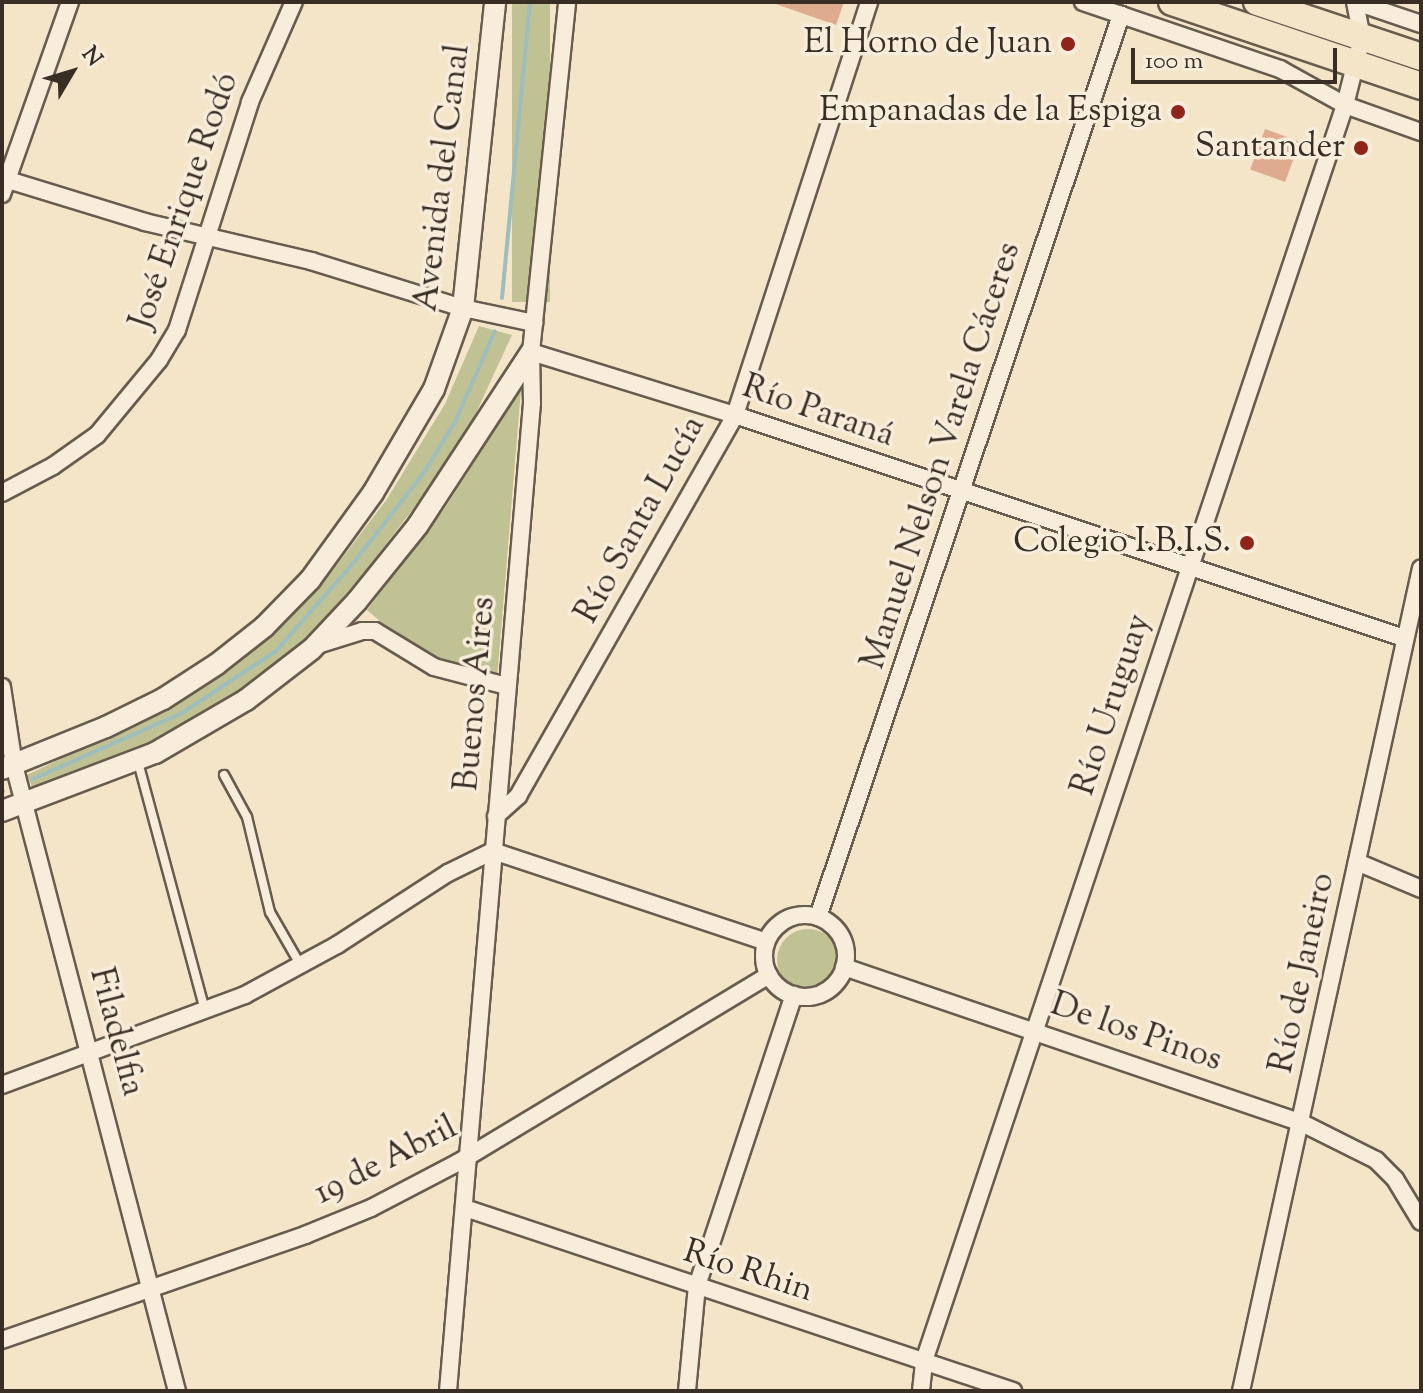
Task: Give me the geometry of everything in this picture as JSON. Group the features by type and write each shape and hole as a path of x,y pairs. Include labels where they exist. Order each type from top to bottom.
{"main road":[{"path":"1172,2 1421,86"},
{"path":"1257,2 1421,57"}],"street":[{"path":"70,2 4,184 145,222 311,261 463,308 534,323"},
{"name":"José Enrique Rodó","path":"2,493 53,466 97,435 133,396 177,330 250,102 294,2"},
{"name":"Avenida del Canal","path":"8,767 106,727 163,699 264,627 310,580 373,493 434,389 463,308 495,2"},
{"name":"Buenos Aires","path":"448,1391 532,403 531,352 567,2"},
{"name":"Río Santa Lucía","path":"496,816 518,796 735,415 869,2"},
{"path":"1083,2 1280,69 1345,105 1421,132"},
{"path":"1362,38 1356,2 1421,24"},
{"name":"Manuel Nelson Varela Cáceres","path":"818,917 1121,15"},
{"name":"Río Uruguay","path":"921,1391 924,1361 1345,105 1362,38"},
{"path":"2,811 137,761 246,700 317,645 418,525 531,352"},
{"name":"Río Paraná","path":"531,352 735,415 1404,638"},
{"name":"Río de Janeiro","path":"1241,1391 1421,568"},
{"path":"317,645 362,631 375,631 434,667 507,686"},
{"name":"Filadelfia","path":"2,687 8,767 24,804 177,1391"},
{"path":"2,1085 205,1012 301,967 448,873 493,851 766,942"},
{"path":"1357,862 1421,889"},
{"path":"805,915 818,917 829,922 844,942 844,967 839,978 820,994 794,995 769,975 764,953 766,942 781,922 805,915"},
{"name":"De los Pinos","path":"844,967 1302,1123 1376,1160 1395,1179 1421,1222"},
{"name":"19 de Abril","path":"2,1340 305,1235 371,1208 470,1153 769,975"},
{"path":"687,1391 697,1286 794,995"},
{"name":"Río Rhin","path":"465,1208 1013,1391"}],"lane":[{"path":"137,761 205,1012"},
{"path":"224,775 247,817 270,912 301,967"}],"green space":[{"path":"512,2 550,2 550,302 512,302"},
{"path":"479,326 512,335 475,415 432,484 361,577 289,658 185,728 32,787 27,775 173,705 267,640 330,574 387,499 445,404"},
{"path":"521,389 497,679 429,663 367,610 445,508"},
{"path":"808,929 830,938 839,960 830,982 808,991 786,982 777,960 786,938"}],"building":[{"path":"770,2 844,2 836,25"},
{"path":"1265,129 1300,142 1285,182 1250,169"}],"waterway":[{"path":"502,298 530,2"},
{"path":"33,779 182,713 276,651 351,566 423,474 455,422 495,331"}],"place":[{"name":"El Horno de Juan","path":"1068,44"},
{"name":"Empanadas de la Espiga","path":"1178,112"},
{"name":"Santander","path":"1361,148"},
{"name":"Colegio I.B.I.S.","path":"1247,543"}]}
